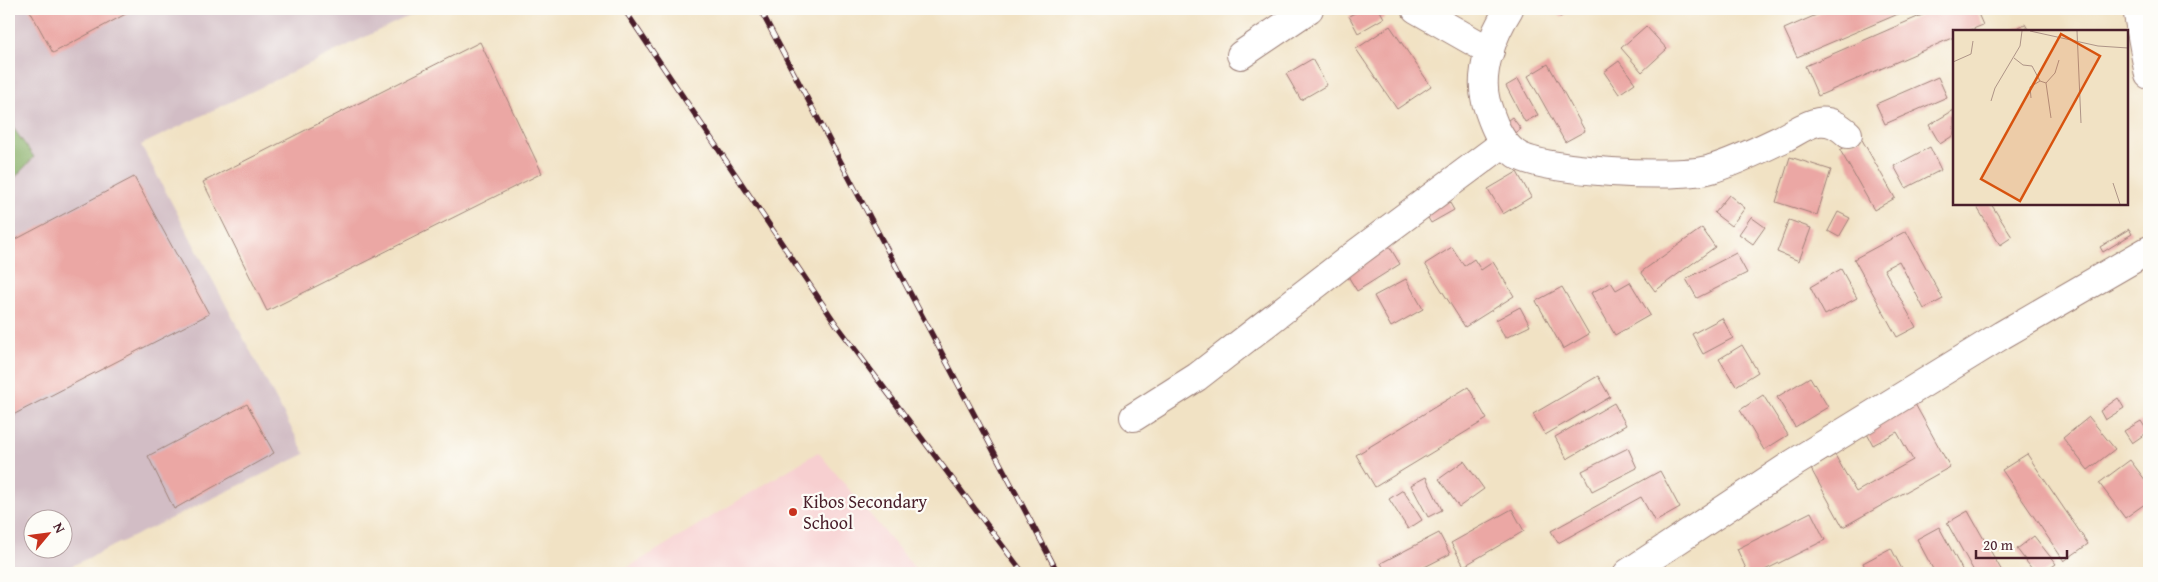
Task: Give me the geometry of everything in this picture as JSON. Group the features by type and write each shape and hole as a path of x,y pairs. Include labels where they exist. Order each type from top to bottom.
{"street":[{"path":"1241,55 1309,9"},
{"path":"1416,9 1490,51"},
{"path":"1509,9 1490,51 1485,70 1485,98 1492,121 1504,143 1517,155 1548,164 1591,171 1679,173 1710,170 1766,147 1813,123 1830,122 1838,125 1848,134"},
{"path":"2137,9 2149,74"},
{"path":"1134,417 1197,377 1358,252 1504,143"},
{"path":"1628,573 1794,463 2002,335 2149,250"}],"shaded area":[{"path":"9,9 423,9 141,145 305,454 57,573 9,573"},
{"name":"Kibos Secondary School","path":"818,452 919,573 619,573"}],"green space":[{"path":"9,122 34,157 9,184"}],"building":[{"path":"29,9 135,9 53,53"},
{"path":"1362,9 1379,9 1384,18 1358,33 1349,16"},
{"path":"1555,9 1574,9 1560,17"},
{"path":"1830,9 1910,9 1797,57 1784,29"},
{"path":"1936,9 1976,9 1983,25 1970,30 1953,30 1953,37 1818,96 1805,66"},
{"path":"2025,24 2028,30 2013,30"},
{"path":"1390,26 1431,86 1397,109 1356,49"},
{"path":"1646,26 1667,49 1642,72 1621,48"},
{"path":"480,42 542,173 267,311 203,182"},
{"path":"1312,59 1327,85 1301,100 1286,74"},
{"path":"1619,61 1635,83 1619,94 1604,72"},
{"path":"1548,64 1585,131 1565,142 1528,76"},
{"path":"1938,77 1947,97 1885,124 1876,104"},
{"path":"1518,79 1538,115 1525,122 1506,86"},
{"path":"1953,111 1953,136 1940,144 1929,125"},
{"path":"1512,117 1521,129 1509,138 1500,126"},
{"path":"1861,138 1895,198 1874,210 1840,150"},
{"path":"1930,147 1941,170 1906,188 1894,166"},
{"path":"1790,157 1831,170 1817,215 1776,202"},
{"path":"1517,172 1531,197 1503,214 1488,189"},
{"path":"134,177 209,314 9,417 9,243"},
{"path":"1729,195 1745,208 1731,226 1714,213"},
{"path":"1447,198 1454,210 1431,223 1424,211"},
{"path":"1976,205 1992,205 2012,237 2000,245"},
{"path":"1838,212 1850,218 1839,237 1828,231"},
{"path":"1751,217 1765,227 1753,244 1739,234"},
{"path":"1789,220 1811,228 1799,261 1777,252"},
{"path":"1702,228 1715,247 1655,291 1641,272"},
{"path":"2129,229 2132,234 2103,252 2100,247"},
{"path":"1906,231 1943,299 1924,309 1899,261 1884,269 1916,327 1897,337 1854,259"},
{"path":"1386,241 1400,264 1357,291 1343,268"},
{"path":"1452,247 1464,266 1474,259 1481,270 1493,262 1514,296 1465,327 1425,264"},
{"path":"1736,253 1747,273 1697,298 1686,279"},
{"path":"1841,269 1857,298 1825,315 1810,287"},
{"path":"1406,279 1423,309 1391,327 1374,296"},
{"path":"1611,282 1616,290 1630,282 1650,315 1615,335 1591,293"},
{"path":"1562,287 1589,334 1563,349 1536,301"},
{"path":"1520,307 1530,326 1505,338 1496,320"},
{"path":"1722,318 1733,338 1703,354 1692,334"},
{"path":"1742,345 1758,372 1736,386 1719,359"},
{"path":"1598,376 1610,397 1545,435 1533,414"},
{"path":"1810,377 1828,407 1795,427 1777,397"},
{"path":"1468,387 1487,419 1375,487 1356,455"},
{"path":"1763,395 1788,435 1764,450 1740,410"},
{"path":"2118,398 2124,408 2105,420 2100,411"},
{"path":"1614,403 1626,425 1567,459 1555,437"},
{"path":"247,404 274,453 174,509 148,456"},
{"path":"1915,404 1950,467 1843,527 1811,469 1835,455 1856,492 1913,460 1897,432 1873,445 1866,432"},
{"path":"2089,417 2115,449 2088,470 2063,438"},
{"path":"2141,421 2148,432 2132,443 2124,431"},
{"path":"1628,448 1637,468 1592,491 1582,471"},
{"path":"2027,454 2088,544 2064,561 2002,470"},
{"path":"2130,460 2149,485 2149,501 2125,518 2099,483"},
{"path":"1464,461 1484,489 1459,507 1439,479"},
{"path":"1660,471 1680,508 1655,522 1641,497 1558,543 1551,531"},
{"path":"1426,477 1442,510 1428,517 1411,485"},
{"path":"1403,490 1422,520 1408,529 1389,499"},
{"path":"1512,509 1524,531 1464,566 1451,543"},
{"path":"1968,511 2003,573 1975,573 1947,523"},
{"path":"1811,512 1825,540 1759,573 1748,573 1737,549"},
{"path":"1939,527 1964,573 1935,573 1917,539"},
{"path":"1439,533 1450,554 1413,573 1386,573 1381,563"},
{"path":"2034,536 2056,564 2043,573 2035,573 2017,549"},
{"path":"1891,548 1904,573 1868,573 1863,563"}],"railway":[{"path":"624,9 836,324 1023,573"},
{"path":"760,9 1058,573"}],"place":[{"name":"Kibos Secondary School","path":"793,512"}]}
